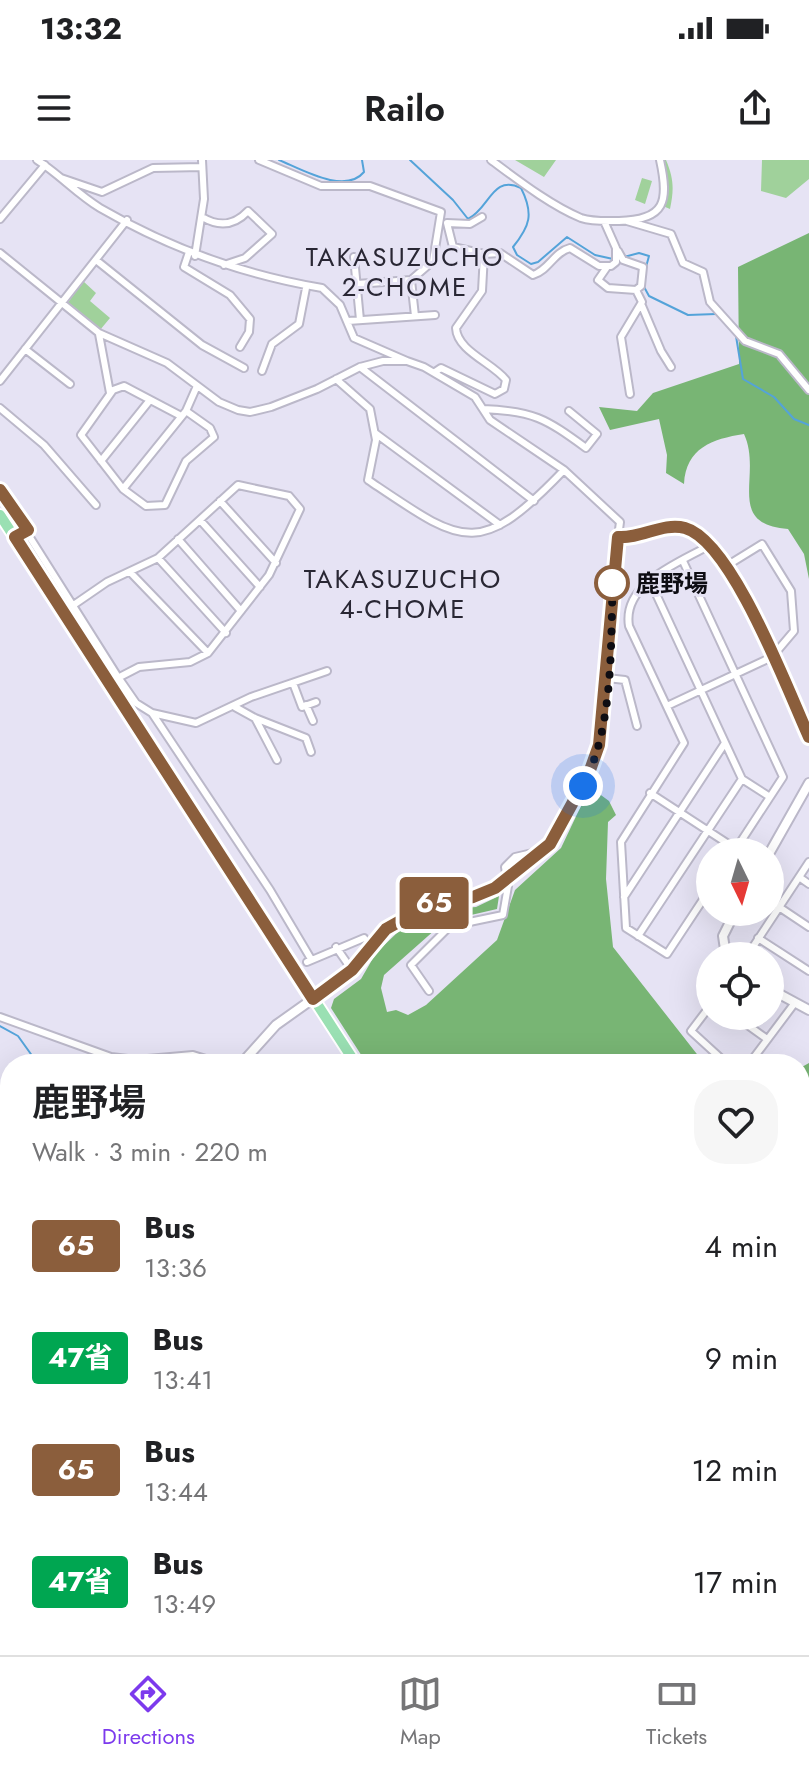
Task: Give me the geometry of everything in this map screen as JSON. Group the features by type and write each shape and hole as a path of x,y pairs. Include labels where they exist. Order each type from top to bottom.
{"main road":[{"path":"0,515 114,679 349,1054"}],"street":[{"path":"37,160 102,208 192,254 306,288 322,288 332,295 348,321 354,338 435,372 475,397 490,420 564,470 618,517 602,729 594,762 557,835 543,851 485,893 419,909 380,934 352,970 264,1036 249,1054"},
{"path":"259,160 321,186 370,186 441,212 433,261 411,280 357,284"},
{"path":"491,160 583,218 604,221 627,221 651,216 661,207 666,195 660,160"},
{"path":"61,178 102,192 153,168 202,164 202,217 192,254 184,267 230,295 250,319 249,332 240,347"},
{"path":"0,219 45,165"},
{"path":"202,217 222,225 232,223 248,211 272,234 245,258 223,265"},
{"path":"482,217 470,224 447,223 445,228 453,247 484,254 500,253 533,275 541,273 559,251 570,248 607,267"},
{"path":"0,381 127,220"},
{"path":"604,221 618,256 643,267 641,286 636,290 608,288 598,280 618,256"},
{"path":"627,221 671,234 682,260 703,272 710,302 745,341 779,354 809,390"},
{"path":"0,253 99,333 167,363 219,402 250,412 317,389 360,367 407,361"},
{"path":"435,372 441,368 495,394 504,389 506,380 497,369 465,347 457,335 456,328 482,291 484,254"},
{"path":"354,257 360,320"},
{"path":"96,260 202,345 244,368"},
{"path":"411,280 415,316"},
{"path":"262,371 272,344 299,324 306,288"},
{"path":"636,290 661,351 671,367"},
{"path":"630,394 621,337 642,302"},
{"path":"348,321 435,315"},
{"path":"99,333 110,393"},
{"path":"25,349 70,384"},
{"path":"360,367 534,501"},
{"path":"336,379 370,409 376,448 368,480 441,528 474,533 500,525 516,517 564,470"},
{"path":"124,386 210,428 214,437 186,461 165,505 146,506 123,489 81,435 110,393 124,386"},
{"path":"123,489 183,414 197,386"},
{"path":"101,461 150,400"},
{"path":"0,408 44,445 96,505"},
{"path":"483,409 530,413 545,419 586,448 597,434 569,411"},
{"path":"375,433 500,525"},
{"path":"75,604 107,582 158,558 238,485 289,496 300,509 276,563 208,653 190,662 146,665 114,679"},
{"path":"0,490 75,604 114,679 136,703 152,713 196,723 209,714 235,707 251,697 327,671"},
{"path":"220,501 276,563"},
{"path":"200,520 260,587"},
{"path":"618,537 678,527 695,532 710,545 728,565 809,737"},
{"path":"15,537 28,530"},
{"path":"178,539 241,611"},
{"path":"667,706 772,657 794,631 791,591 762,544 728,565"},
{"path":"696,910 667,954 626,928 621,842 684,743 628,618 635,593 710,545"},
{"path":"158,558 226,633"},
{"path":"683,561 783,777 743,838"},
{"path":"130,572 208,653"},
{"path":"650,581 742,779 770,797"},
{"path":"607,678 625,680 637,726"},
{"path":"293,683 302,707 316,702"},
{"path":"306,705 313,721"},
{"path":"235,707 306,738 311,752"},
{"path":"152,713 270,890 309,960 364,938"},
{"path":"255,718 277,760"},
{"path":"623,899 725,743"},
{"path":"638,936 742,779"},
{"path":"778,838 809,783"},
{"path":"650,793 719,838"},
{"path":"784,900 809,862"},
{"path":"799,877 809,884"},
{"path":"429,991 411,965 450,926 503,915 507,879"},
{"path":"784,910 809,927"},
{"path":"756,942 766,926"},
{"path":"758,938 809,971"},
{"path":"336,947 352,970"},
{"path":"784,998 809,1010"},
{"path":"756,1054 794,1004"},
{"path":"0,1017 103,1054"},
{"path":"696,1024 691,1031 716,1054"},
{"path":"754,1030 767,1039"}],"green space":[{"path":"515,160 556,160 544,177"},
{"path":"656,160 666,160 671,173 673,190 670,209 658,204 661,189"},
{"path":"762,160 809,160 809,179 786,198 761,191"},
{"path":"642,178 652,181 645,204 635,200"},
{"path":"809,233 809,579 804,554 788,529 769,525 757,518 751,508 749,450 744,434 703,447 690,462 684,484 666,473 667,455 659,419 610,430 599,407 637,411 653,393 739,364 738,267"},
{"path":"83,281 96,293 90,301 110,318 100,330 67,304"},
{"path":"590,787 609,801 616,815 608,822 606,879 613,947 697,1054 361,1054 331,1008 334,999 361,979 376,953 399,931 440,910 476,907 499,896 497,909 445,921 384,975 381,988 387,1012 396,1010 408,1015 426,1005 497,940 515,890 561,848"}],"waterway":[{"path":"279,160 335,181 356,178 364,172 362,160"},
{"path":"410,160 453,200 468,219 497,189 504,185 521,188 529,213 523,233 513,247 517,255 531,264 538,262 567,237 595,255 613,259"},
{"path":"624,257 639,253 649,256 646,267"},
{"path":"643,285 649,296 688,315 716,314"},
{"path":"736,336 743,379 774,397 794,419 809,425"},
{"path":"0,1026 18,1036 31,1054"}],"bus line":[{"name":"65","path":"0,490 28,530 15,537 313,999 352,970 374,939 386,929 419,909 473,897 495,888 543,851 557,835 589,773 599,745 618,537 633,538 678,527 695,532 724,560 809,737"}],"place":[{"name":"鹿野場","path":"612,583"}],"district":[{"name":"TAKASUZUCHO 2-CHOME","path":"405,272"},
{"name":"TAKASUZUCHO 4-CHOME","path":"403,594"}],"route":[{"path":"583,786 594,762 602,729 613,576 612,583"}]}
